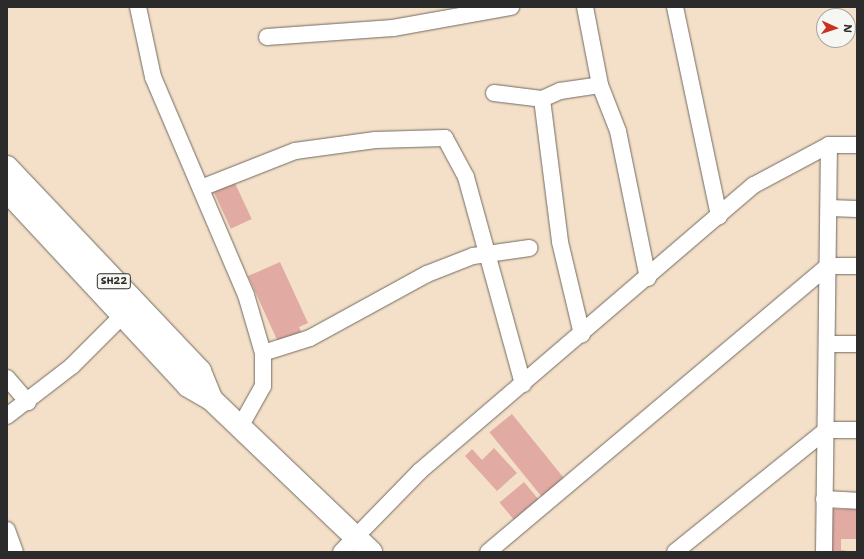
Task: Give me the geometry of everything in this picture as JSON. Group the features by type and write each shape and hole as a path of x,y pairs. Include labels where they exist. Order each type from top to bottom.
{"main road":[{"name":"SH22","path":"7,168 129,309"},
{"name":"SH22","path":"7,191 129,309 200,371 212,400 364,545"}],"street":[{"path":"138,7 154,77 246,295 263,353 263,386 240,427"},
{"path":"267,37 393,28 511,7"},
{"path":"585,7 600,85 618,131 648,278"},
{"path":"675,7 719,216"},
{"path":"494,93 542,99 560,91 600,85"},
{"path":"542,99 560,242 582,334"},
{"path":"201,188 295,151 375,140 445,138 466,177 523,384"},
{"path":"824,552 829,145"},
{"path":"341,552 364,545 420,471 648,278 754,185 829,145 857,145"},
{"path":"828,208 857,208"},
{"path":"263,353 310,338 427,274 488,254 529,248"},
{"path":"488,552 828,266 857,266"},
{"path":"7,416 28,402 72,366 129,309"},
{"path":"826,344 857,344"},
{"path":"7,378 28,402"},
{"path":"675,552 826,430 857,430"},
{"path":"824,499 857,501"},
{"path":"7,530 15,552"}],"building":[{"path":"234,181 252,219 231,229 213,191"},
{"path":"280,262 308,323 299,327 304,338 278,342 248,276"},
{"path":"512,414 565,480 543,498 489,432"},
{"path":"494,448 517,473 497,491 465,456 472,449 482,460"},
{"path":"524,482 541,502 516,522 499,503"},
{"path":"831,509 857,509 857,539 841,539 841,550 854,552 831,552"}]}
